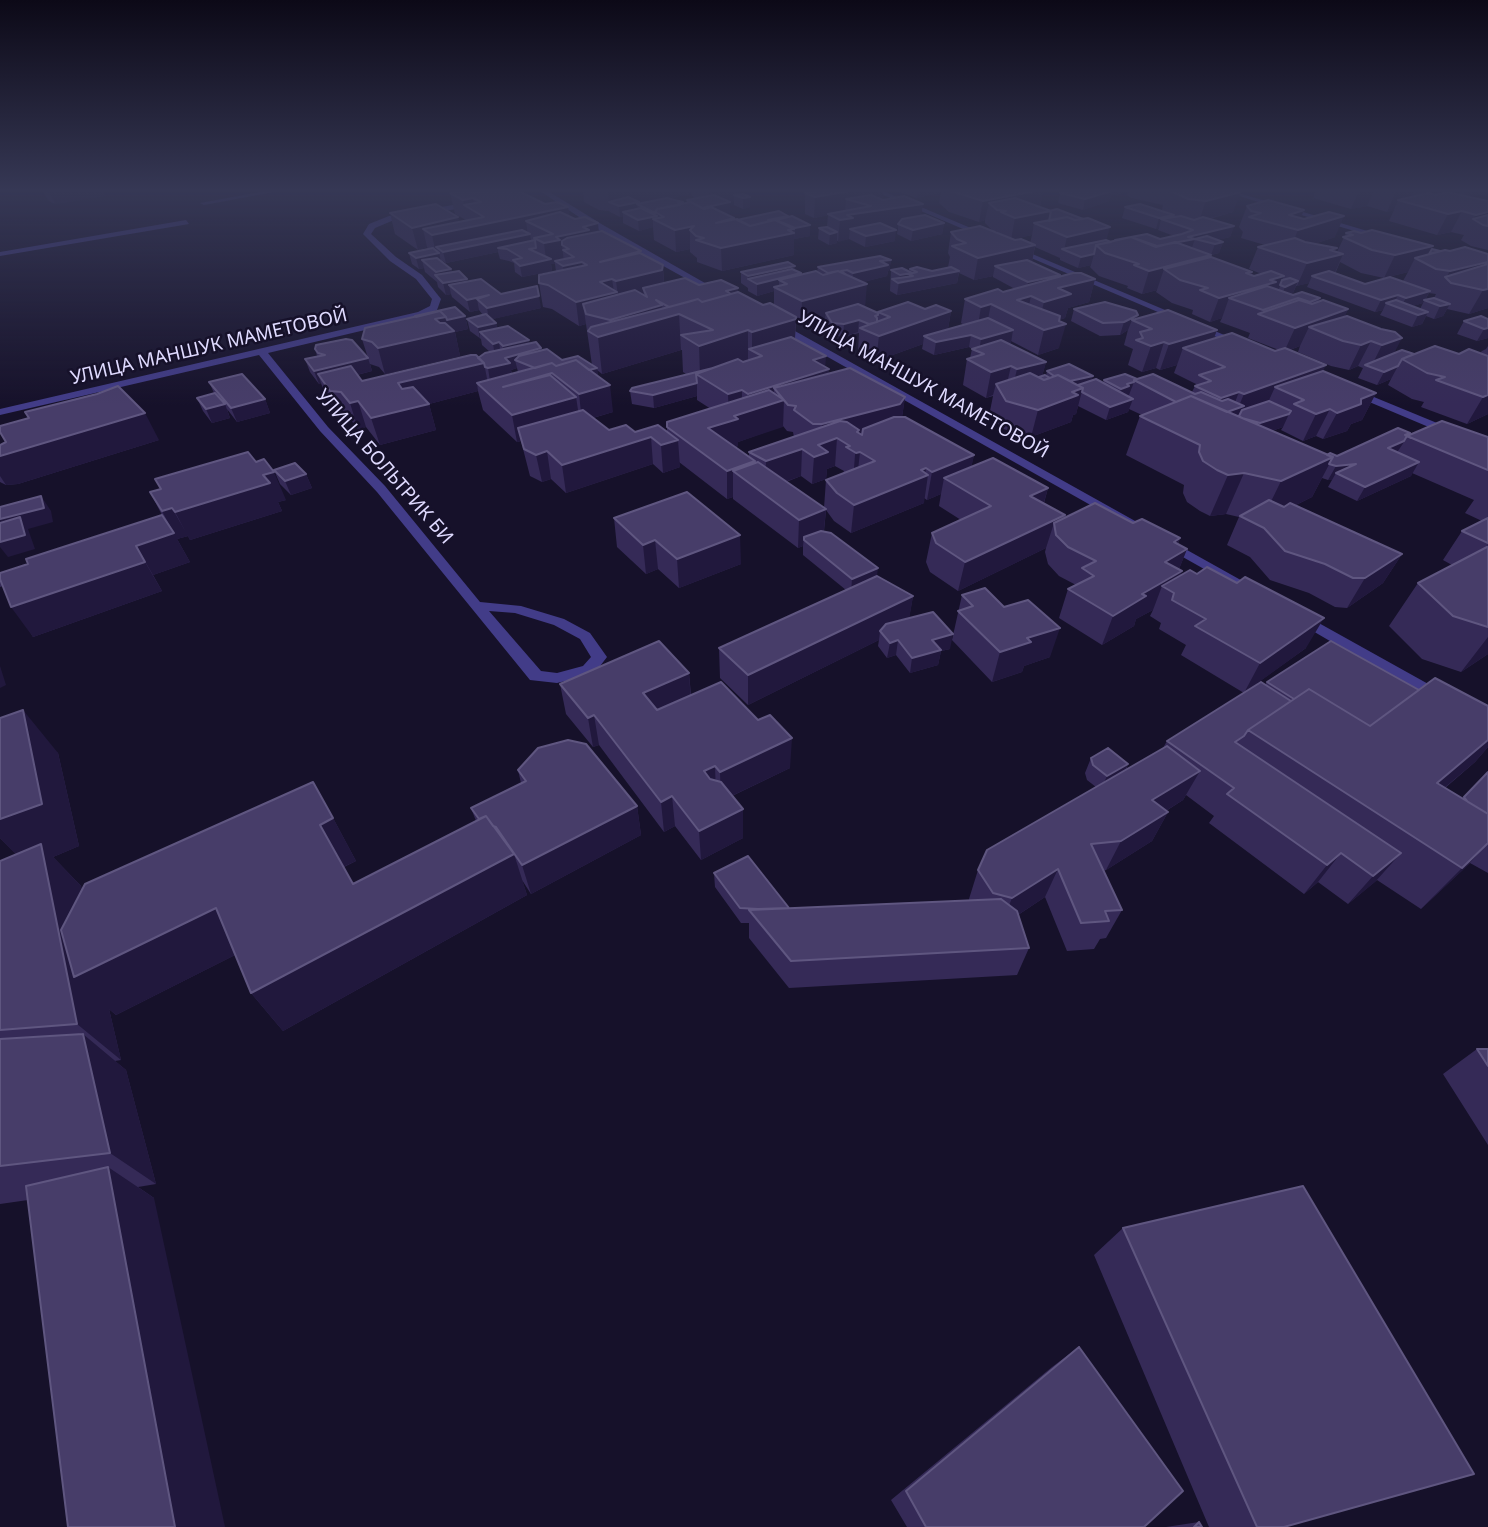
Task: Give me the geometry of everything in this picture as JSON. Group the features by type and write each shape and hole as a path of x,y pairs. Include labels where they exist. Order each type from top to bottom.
{"street":[{"name":"УЛИЦА МАНШУК МАМЕТОВОЙ","path":"0,412 263,353 409,318 434,308 437,299 419,277 398,262"},
{"path":"663,262 735,302"},
{"path":"1046,262 1247,347"},
{"name":"УЛИЦА МАНШУК МАМЕТОВОЙ","path":"759,314 876,377 1269,600"},
{"name":"УЛИЦА БОЛЬТРИК БИ","path":"263,353 324,429 380,489 476,606 536,676 557,678 588,670 599,656 585,636 559,622 516,609 476,606"},
{"path":"1336,384 1488,448"},
{"path":"1293,614 1456,707"}],"building":[{"path":"425,262 442,262 451,269 436,272"},
{"path":"516,262 537,262 520,266"},
{"path":"557,262 581,262 563,266"},
{"path":"582,262 658,262 663,265 662,270 600,282 617,292 576,302 548,285 539,283 539,275 587,265"},
{"path":"787,262 795,266 748,276 741,272"},
{"path":"845,262 883,262 888,265 853,273 841,271 847,275 838,271 828,273 818,267"},
{"path":"1032,262 1060,275 1028,282 995,266"},
{"path":"1134,262 1183,262 1149,271 1134,265 1139,264"},
{"path":"1190,262 1225,262 1252,272 1246,273 1254,276 1271,271 1284,276 1270,280 1276,282 1219,298 1200,290 1208,288 1180,280 1164,269"},
{"path":"1423,262 1487,262 1450,271 1436,269"},
{"path":"1488,264 1488,289 1451,283 1445,277"},
{"path":"917,267 932,271 951,267 959,271 898,283 892,279 913,276 909,274 917,272 910,269"},
{"path":"902,268 912,273 900,275 891,270"},
{"path":"792,269 801,273 757,284 748,279"},
{"path":"459,271 467,279 443,283 435,275"},
{"path":"816,271 823,275 838,271 867,284 802,301 774,287 787,284 779,280"},
{"path":"1329,271 1365,284 1390,277 1430,291 1406,298 1398,295 1381,300 1312,276"},
{"path":"1081,273 1095,279 1058,288 1071,294 1044,302 1031,296 1017,300 1060,316 1059,321 1066,324 1044,330 991,304 981,307 965,299 998,289 1003,292"},
{"path":"685,278 699,285 721,280 738,288 726,291 731,294 702,302 698,299 669,307 656,300 662,305 610,320 586,314 583,304 635,290 647,297 643,288"},
{"path":"1290,278 1298,281 1285,287 1280,285 1282,280"},
{"path":"481,279 501,294 537,286 539,296 487,308 477,299 489,295 467,300 449,285"},
{"path":"1267,286 1293,295 1302,292 1320,298 1310,302 1298,298 1263,310 1229,298"},
{"path":"738,292 763,305 770,303 796,319 752,332 748,330 699,346 681,335 713,330 679,314 598,337 588,331 591,327 698,299 702,302"},
{"path":"1434,298 1450,304 1440,306 1424,300"},
{"path":"1299,300 1312,304 1323,300 1348,309 1295,328 1258,314"},
{"path":"1396,300 1428,312 1418,315 1386,303"},
{"path":"908,302 925,309 936,305 951,311 879,336 860,328 890,317 878,312"},
{"path":"1105,302 1136,311 1138,315 1124,322 1103,323 1074,309"},
{"path":"858,304 878,313 875,316 877,322 869,324 859,320 844,324 832,323 826,313"},
{"path":"455,307 465,316 447,320 440,311 415,316"},
{"path":"1168,310 1217,330 1169,344 1164,342 1151,346 1136,340 1143,338 1140,332 1152,329 1132,320"},
{"path":"440,311 446,317 435,319 454,331 378,348 372,342 362,339 365,328"},
{"path":"486,314 496,323 478,327 467,319"},
{"path":"1347,316 1395,332 1402,338 1382,345 1371,341 1361,345 1343,341 1309,327"},
{"path":"1481,316 1488,319 1488,328 1464,321"},
{"path":"988,318 1013,330 981,339 971,335 936,342 924,336"},
{"path":"508,326 529,340 503,346 499,342 493,344 480,332"},
{"path":"1232,333 1275,351 1285,348 1326,365 1244,394 1239,392 1221,398 1195,386 1211,381 1199,375 1225,367 1183,348"},
{"path":"791,337 826,356 813,360 829,369 748,394 742,390 728,394 696,374 738,359 743,362 762,356 749,349"},
{"path":"352,340 368,358 314,371 305,359 325,355 318,353 316,345"},
{"path":"1001,340 1046,362 1017,369 1011,366 991,372 967,359 984,354 972,349"},
{"path":"536,342 541,348 505,358 510,363 488,368 478,358 485,353"},
{"path":"1435,346 1459,354 1469,349 1488,356 1488,395 1483,397 1436,380 1445,377 1427,373 1402,359"},
{"path":"547,349 562,360 578,356 597,368 589,370 576,360 535,368 515,360 519,356"},
{"path":"1402,350 1414,354 1384,372 1365,365"},
{"path":"476,355 484,363 398,383 402,389 413,387 429,404 371,418 358,401 350,403 341,392 330,391 318,374 351,366 362,381"},
{"path":"576,360 610,385 579,394 552,373 503,387 550,375 576,397 512,415 477,383 552,363 556,366"},
{"path":"1069,364 1093,376 1070,381 1047,371"},
{"path":"713,368 696,374 697,383 653,395 630,391 632,388"},
{"path":"850,368 905,397 900,404 813,424 794,410 796,406 788,405 774,388"},
{"path":"1323,371 1376,393 1361,399 1361,404 1337,413 1330,409 1316,414 1294,404 1304,400 1275,387"},
{"path":"1030,373 1044,380 1058,375 1083,388 1072,392 1078,395 1038,410 1006,401 996,384"},
{"path":"242,374 265,399 231,408 209,382"},
{"path":"1125,374 1137,379 1121,389 1104,380"},
{"path":"1153,374 1195,394 1201,392 1244,406 1227,412 1191,396 1176,402 1134,380"},
{"path":"1096,379 1133,399 1110,407 1082,392 1083,388 1078,385"},
{"path":"118,386 145,413 0,456 0,445 6,442 0,432 0,426 29,418 25,412"},
{"path":"769,390 784,400 734,416 738,419 708,428 755,461 727,471 667,427 667,422"},
{"path":"215,393 225,404 206,409 197,398"},
{"path":"1191,396 1333,457 1281,481 1244,473 1228,475 1203,461 1199,452 1200,445 1140,416"},
{"path":"1269,401 1291,411 1260,423 1239,416 1242,410"},
{"path":"583,410 609,430 626,425 635,432 658,425 678,440 661,445 651,437 562,465 547,451 536,455 524,449 518,428"},
{"path":"894,417 905,417 974,455 932,472 926,468 921,470 928,475 854,505 837,493 826,480 875,461 846,447 850,446 837,438 818,445 828,452 814,457 802,449 766,461 749,452 840,421 847,422 862,435 863,429"},
{"path":"1442,421 1488,437 1488,470 1407,436"},
{"path":"1398,428 1410,433 1405,435 1407,436 1404,441 1388,448 1419,462 1365,487 1336,473 1356,464 1329,464 1333,457 1327,455 1330,453 1337,456"},
{"path":"248,452 256,462 264,459 274,472 263,475 270,483 175,512 172,508 162,511 150,492 161,489 155,479"},
{"path":"993,458 1048,488 1030,496 1065,515 965,562 936,543 932,533 991,506 944,478"},
{"path":"758,462 826,509 799,520 733,471"},
{"path":"295,463 306,474 285,481 274,470"},
{"path":"687,492 740,535 677,559 655,540 643,545 614,518"},
{"path":"41,496 44,508 0,519 0,507"},
{"path":"1269,500 1284,507 1290,503 1402,554 1365,578 1353,578 1325,564 1285,551 1264,528 1240,516"},
{"path":"1095,503 1133,523 1142,519 1180,538 1174,542 1187,549 1165,562 1182,571 1142,594 1146,596 1113,616 1068,589 1094,576 1082,568 1096,561 1068,547 1056,535 1054,523"},
{"path":"162,515 174,533 136,546 145,562 11,607 0,573 28,564 26,559"},
{"path":"20,517 25,535 0,542 0,523"},
{"path":"1488,518 1488,543 1462,531"},
{"path":"821,531 831,533 878,568 852,579 804,540 804,537"},
{"path":"1488,547 1488,627 1453,616 1418,583"},
{"path":"1207,567 1237,583 1245,577 1324,618 1260,663 1195,626 1206,619 1172,600 1174,593 1162,586 1190,570 1197,574"},
{"path":"877,576 913,596 748,675 719,648"},
{"path":"985,588 1004,607 1028,600 1060,628 1027,638 1031,642 1000,652 958,611 973,606 962,595"},
{"path":"933,612 953,634 932,640 941,650 912,658 898,640 890,643 880,631 886,624"},
{"path":"659,641 689,673 643,693 657,710 721,682 758,720 770,715 792,738 720,772 715,766 704,771 710,779 721,782 743,809 699,831 672,796 661,802 594,715 588,718 560,684"},
{"path":"1331,641 1419,690 1370,726 1309,689 1294,699 1267,682"},
{"path":"1435,678 1488,706 1488,740 1437,783 1488,814 1488,843 1462,868 1248,730 1309,689 1370,726"},
{"path":"1261,682 1291,701 1235,742 1401,853 1373,876 1341,853 1327,865 1227,794 1234,788 1167,741"},
{"path":"23,710 42,804 0,819 0,718"},
{"path":"568,740 586,744 637,806 522,865 496,827 486,816 479,819 471,808 526,781 518,770 538,748"},
{"path":"1167,746 1200,771 1152,800 1168,812 1121,841 1091,844 1122,910 1105,911 1109,921 1081,923 1058,869 1012,898 993,893 978,870 987,850"},
{"path":"1108,748 1128,764 1107,776 1093,765 1091,758"},
{"path":"1488,772 1488,814 1464,797"},
{"path":"313,782 333,818 320,825 353,884 486,816 514,854 251,993 216,908 74,977 61,930 85,884"},
{"path":"41,844 77,1024 0,1030 0,861"},
{"path":"748,856 789,908 740,908 714,873"},
{"path":"1001,899 1017,911 1029,948 791,961 749,910"},
{"path":"83,1034 110,1153 0,1166 0,1039"},
{"path":"1477,1049 1488,1049 1488,1066"},
{"path":"108,1167 175,1527 68,1527 26,1186"},
{"path":"1303,1186 1474,1474 1284,1527 1257,1527 1123,1228"},
{"path":"1079,1347 1183,1491 1144,1527 926,1527 906,1491"}]}
